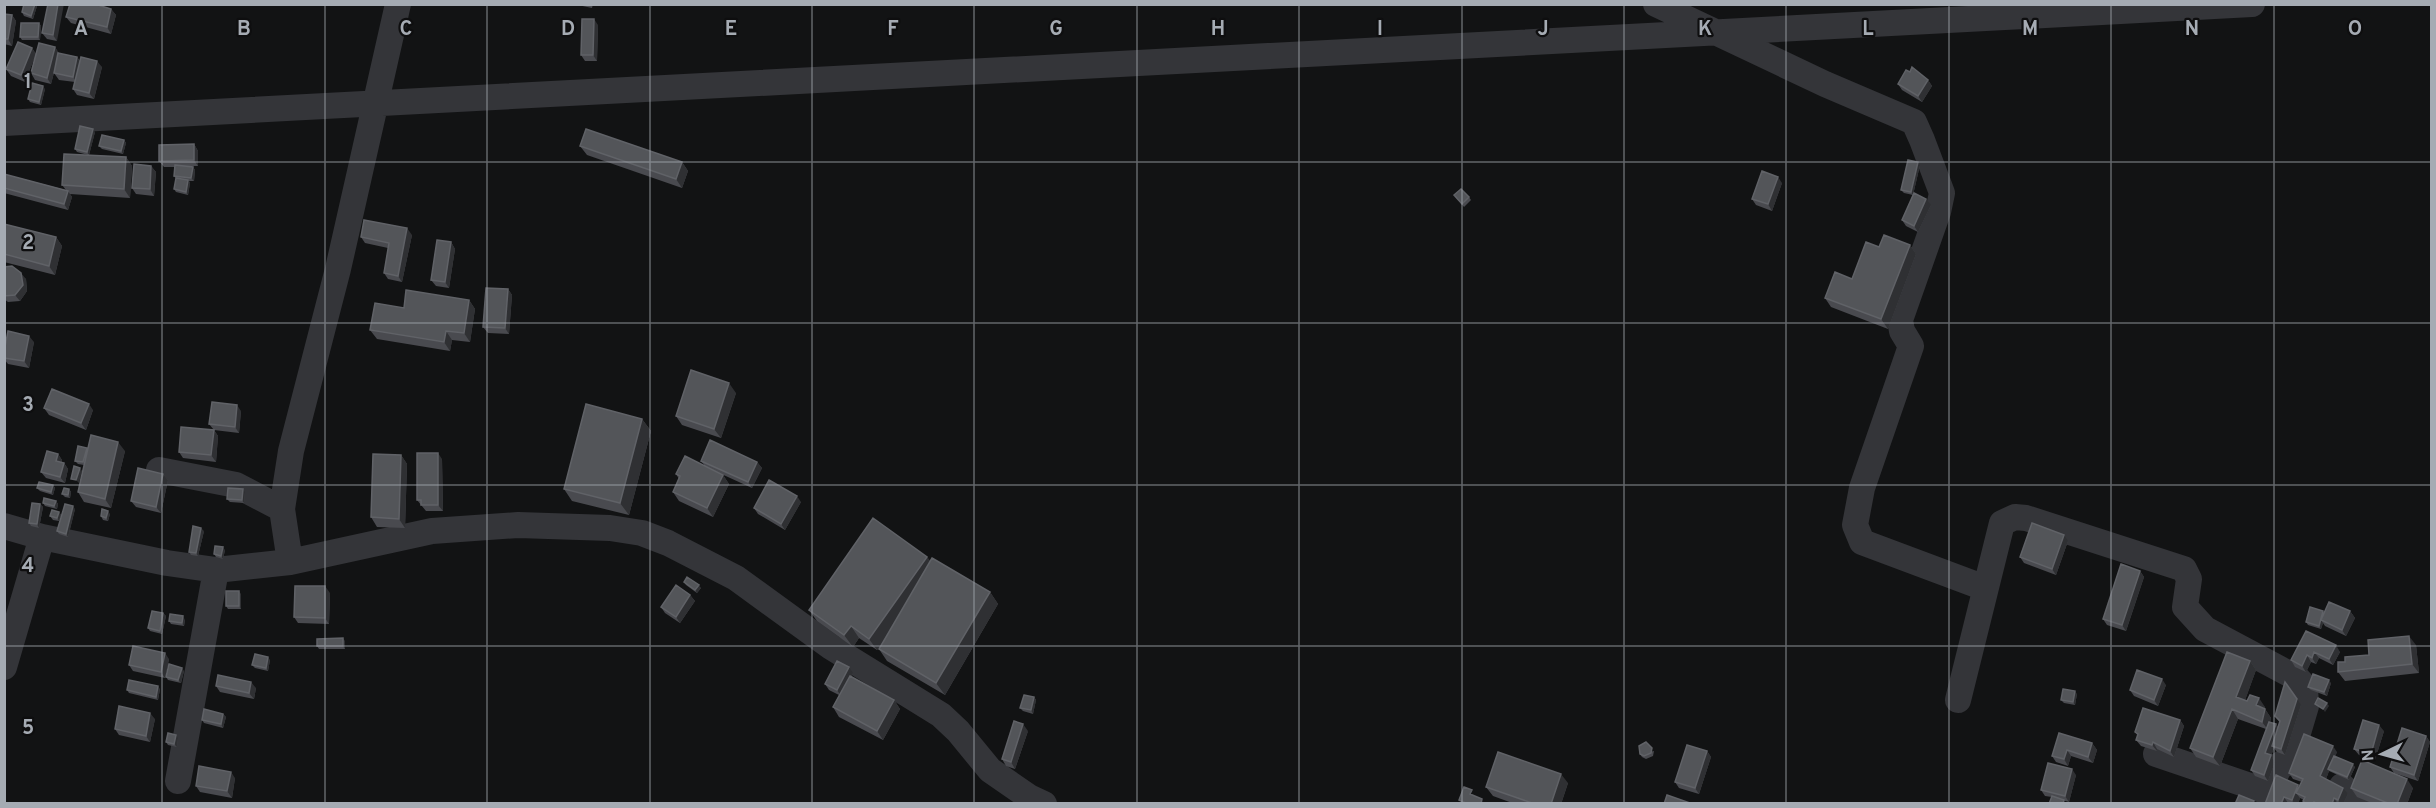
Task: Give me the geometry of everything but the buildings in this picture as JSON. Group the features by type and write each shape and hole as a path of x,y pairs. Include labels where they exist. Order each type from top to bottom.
{"street":[{"path":"290,562 282,509 291,451 338,269 398,4"},
{"path":"1656,4 1914,122 1942,193 1938,212 1900,320 1902,331 1911,346 1862,488 1855,525 1862,542 1985,588"},
{"path":"4,113 1716,33 2252,4"},
{"path":"4,123 376,97"},
{"path":"159,470 236,485 282,509"},
{"path":"1958,700 2002,523 2015,517 2026,518 2184,569 2189,579 2185,607 2205,629 2297,678 2305,687 2306,706 2289,763 2281,764 2270,786 2262,790 2156,754"},
{"path":"4,526 42,537 167,563 216,570 290,562 432,531 518,525 610,528 642,533 668,543 736,578 831,647 941,715 958,731 990,770 1029,797 1044,804"},
{"path":"4,667 42,537"},
{"path":"178,781 216,570"},
{"path":"2342,786 2362,804"}]}
